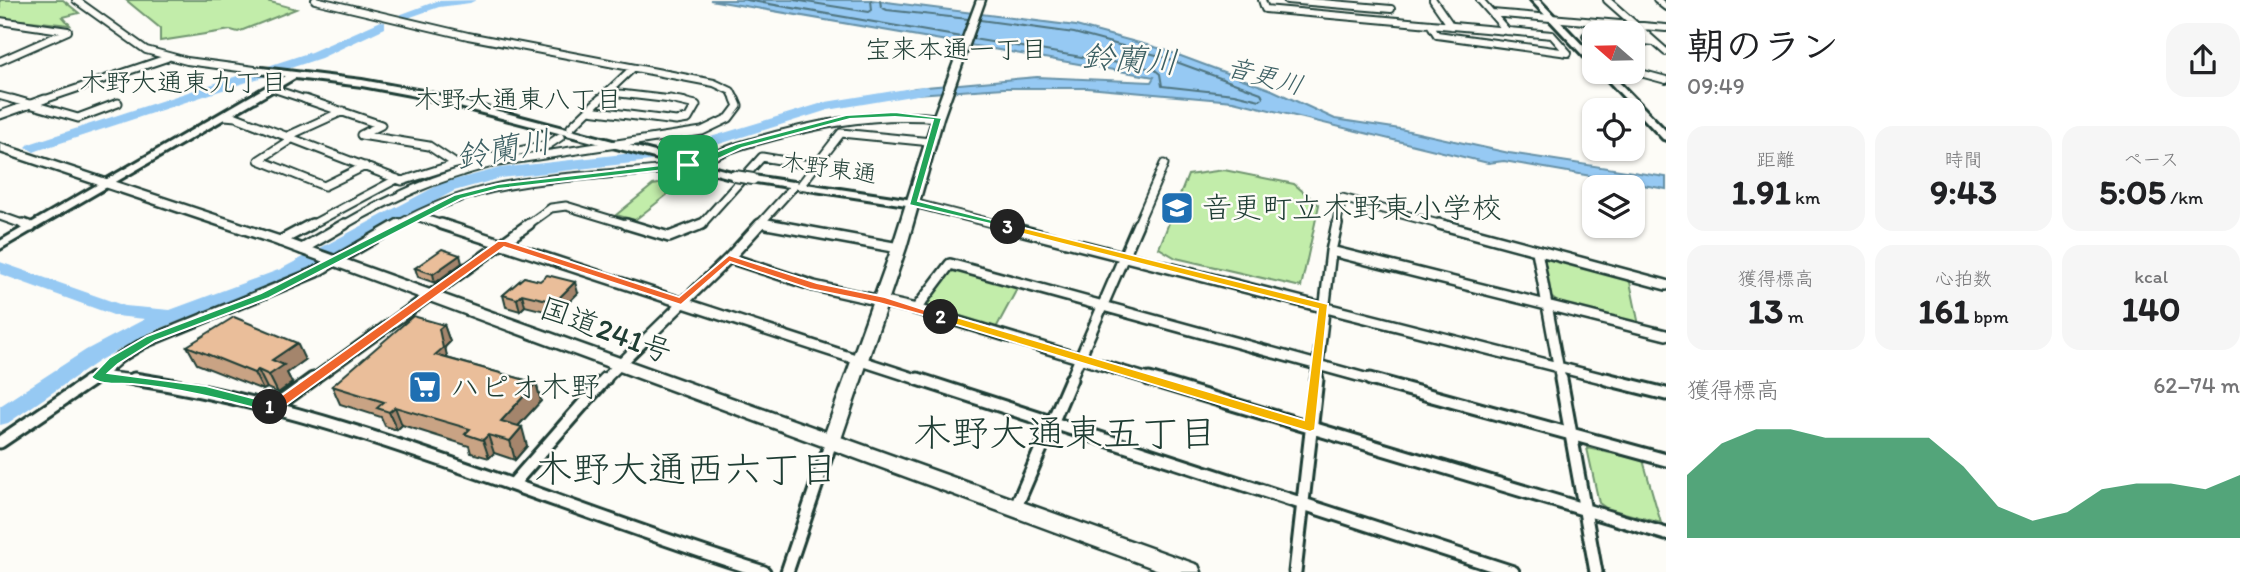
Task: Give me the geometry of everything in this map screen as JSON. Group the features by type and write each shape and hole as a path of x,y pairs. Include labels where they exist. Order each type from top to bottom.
{"highway":[{"name":"国道241号","path":"0,148 109,182 332,259 1190,572"}],"main road":[{"path":"831,442 899,248 939,115 981,0"}],"street":[{"path":"76,0 146,50 167,57 266,71"},
{"path":"305,250 396,195 439,177 492,163 702,131 729,118 738,106 731,91 714,83 468,36 314,0"},
{"path":"1262,0 1265,9 1552,35 1568,53 1437,35 1430,24"},
{"path":"1287,0 1391,9"},
{"path":"1386,0 1399,21"},
{"path":"1433,0 1451,26"},
{"path":"1480,0 1507,31"},
{"path":"1535,0 1582,49"},
{"path":"1607,0 1630,21"},
{"path":"1657,0 1666,7"},
{"path":"1492,13 1584,21"},
{"path":"0,21 68,31 0,61"},
{"path":"1645,27 1666,28"},
{"path":"1645,34 1666,52"},
{"path":"1645,41 1654,42"},
{"path":"0,115 167,57"},
{"path":"571,127 633,68"},
{"name":"木野東通","path":"266,71 362,83 422,94 735,176 913,203"},
{"path":"1645,74 1666,80"},
{"path":"0,246 293,75"},
{"path":"1616,84 1666,137"},
{"path":"271,88 381,125 361,135 429,146 456,164"},
{"path":"589,110 676,121 688,119 696,105 691,102 607,92"},
{"path":"0,96 78,118 118,103"},
{"path":"343,111 290,137 259,160 324,186 365,166"},
{"path":"97,377 113,361 151,338 265,296 416,216 480,190 688,165 711,159 739,146 849,117 939,115"},
{"path":"225,116 236,117 402,181 456,164 548,145 560,137"},
{"path":"513,484 618,364 729,258 816,166 841,133 931,142"},
{"path":"273,408 551,208 566,206 669,237 700,226 762,157 816,166"},
{"path":"1015,509 1164,164"},
{"path":"280,241 397,179"},
{"path":"1295,572 1331,251 1342,198 1666,285"},
{"path":"913,203 1666,394"},
{"path":"0,216 31,227"},
{"path":"416,216 1513,572"},
{"path":"761,223 899,248"},
{"path":"1331,251 1666,335"},
{"path":"1536,251 1596,572"},
{"path":"729,258 814,286 916,309 1666,534"},
{"path":"916,309 950,264 1666,460"},
{"path":"0,442 88,380 97,377 135,379 206,391 357,431 513,484 640,532 765,572"},
{"path":"787,572 831,442"}],"green space":[{"path":"0,0 63,0 79,13 63,17 70,25 0,18"},
{"path":"126,0 263,0 296,9 238,32 231,30 160,41 160,28"},
{"path":"1224,170 1294,184 1319,205 1301,287 1176,258 1159,248 1188,175"},
{"path":"687,179 635,220 616,215 653,185"},
{"path":"1550,257 1629,277 1639,325 1559,303 1551,297 1544,258"},
{"path":"956,269 1018,287 996,328 930,309 928,304 949,271"},
{"path":"1587,448 1643,460 1661,523 1606,508 1599,503"}],"water":[{"path":"710,0 871,0 1076,26 1162,49 1272,90 1335,119 1400,129 1509,153 1666,177 1666,189 1645,185 1645,175 1585,175 1504,161 1488,163 1233,101 1087,88 1004,88 901,95 896,93 915,88 1037,77 1151,82 1154,77"}],"building":[{"path":"442,249 460,255 433,274 415,268"},
{"path":"547,275 575,282 555,302 522,294 517,299 503,295 524,277 540,281"},
{"name":"ハピオ木野","path":"413,316 444,325 439,329 443,348 435,355 536,383 501,421 522,427 510,441 488,435 483,440 465,434 470,429 395,407 389,412 377,408 384,402 332,386"},
{"path":"234,317 297,343 272,360 284,365 269,375 258,370 254,373 187,346"}],"waterway":[{"path":"405,15 437,4 470,0"},
{"path":"34,147 316,55 381,25"},
{"name":"鈴蘭川","path":"0,417 93,355 144,327 288,273 448,187 500,173 650,156 708,143 826,106 924,90"},
{"path":"0,268 123,312 162,314"}],"place":[{"name":"音更町立木野東小学校","path":"1177,208"},
{"name":"ハピオ木野","path":"425,387"}],"district":[{"name":"宝来本通一丁目","path":"956,49"},
{"name":"木野大通東九丁目","path":"183,82"},
{"name":"木野大通東八丁目","path":"518,99"},
{"name":"木野大通東五丁目","path":"1065,433"},
{"name":"木野大通西六丁目","path":"686,469"}],"route":[{"path":"895,114 938,118 913,203 1324,307 1310,427 916,309 814,286 729,258 681,301 502,243 273,408 206,391 135,379 97,377 113,361 151,338 265,296 457,197 480,190 560,178 688,165 711,159 739,146 849,117 895,114"}],"water label":[{"name":"音更川","path":"1265,76"}]}
